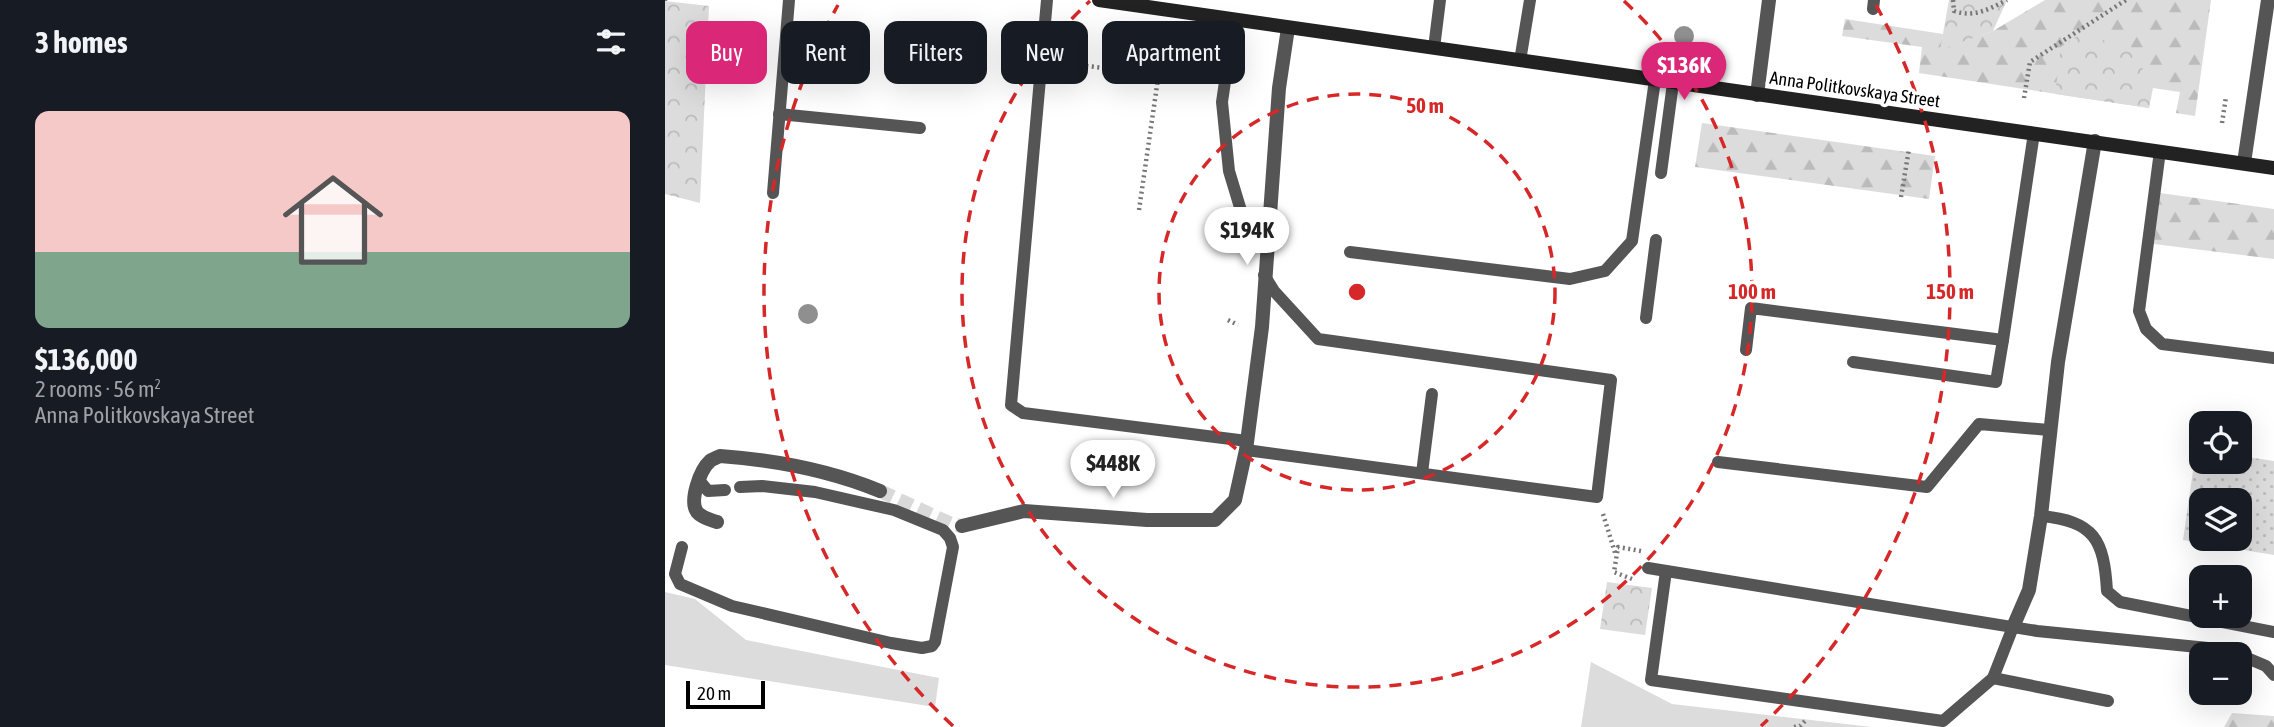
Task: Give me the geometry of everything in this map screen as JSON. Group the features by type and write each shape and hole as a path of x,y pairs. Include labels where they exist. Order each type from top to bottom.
{"street":[{"name":"Anna Politkovskaya Street","path":"1099,0 1175,6 1234,20 1288,28 2274,168"},
{"path":"1757,94 1769,0"},
{"path":"2244,163 2268,50 2268,0"},
{"path":"962,526 1024,511 1147,520 1215,520 1235,500 1247,446 1262,327 1279,88 1288,28"},
{"path":"2013,627 2029,590 2041,516 2058,362 2095,142"},
{"path":"717,522 697,512 695,496 699,480 711,460 720,456 815,469 880,491"}],"lane":[{"path":"773,193 789,0"},
{"path":"1045,21 1047,0"},
{"path":"1434,48 1440,0"},
{"path":"1520,61 1529,0"},
{"path":"1234,20 1222,102 1229,171 1242,214"},
{"path":"1350,252 1570,279 1605,271 1632,241 1655,80"},
{"path":"1661,173 1673,83"},
{"path":"1040,84 1011,405 1023,413 1597,497 1600,432 1611,380 1318,339 1274,291 1264,275"},
{"path":"779,114 920,128"},
{"path":"1853,362 1996,382 2033,133"},
{"path":"2160,151 2139,311 2146,329 2162,344 2274,358"},
{"path":"1646,318 1656,240"},
{"path":"1746,350 1751,308 2003,340"},
{"path":"1422,473 1432,394"},
{"path":"1719,462 1927,487 1979,424 2049,430"},
{"path":"699,480 708,491 725,490"},
{"path":"682,547 675,574 680,584 732,606 891,643 922,648 932,646 935,642 953,547 950,537 943,530 894,510 815,492 740,486"},
{"path":"2041,516 2064,518 2081,524 2100,546 2106,566 2107,591 2120,603 2274,632"},
{"path":"1648,568 2013,627 2189,646"},
{"path":"1666,571 1651,680 1943,721 1993,678 2013,627"},
{"path":"2252,661 2271,669"},
{"path":"1993,678 2108,701"}],"path":[{"path":"1953,0 1954,11 1965,15 1981,13 2007,0"},
{"path":"2024,98 2030,62 2125,0"},
{"path":"1139,210 1158,84"},
{"path":"2222,123 2226,97"},
{"path":"1901,197 1909,149"},
{"path":"1228,320 1238,325"},
{"path":"1597,497 1616,557"}],"green space":[{"path":"1949,0 2007,0 1993,31 1940,50"},
{"path":"2045,0 2211,0 2195,116 2176,113 2180,92 2153,88 2149,108 1919,73 1922,47 1842,36 1845,19 1943,34 1941,49 1993,31"},
{"path":"665,1 709,6 708,21 686,21 686,84 705,84 700,203 665,194"},
{"path":"2093,25 2108,46 2123,38 2136,56 2152,87 2149,108 2055,94 2061,47"},
{"path":"1702,123 1935,156 1929,199 1695,167"},
{"path":"2160,193 2274,209 2274,259 2154,244"},
{"path":"2252,458 2274,461 2274,555 2250,551 2252,551 2252,488 2191,488 2193,474 2252,474"},
{"path":"2189,498 2189,541 2183,540"},
{"path":"1607,582 1652,588 1645,635 1600,629"},
{"path":"665,592 695,599 746,640 939,678 935,707 665,665"},
{"path":"1591,662 1672,704 1872,727 1581,727"},
{"path":"2232,713 2274,716 2274,727 2224,727"}],"tunnel":[{"path":"880,491 951,524 962,526"}]}
